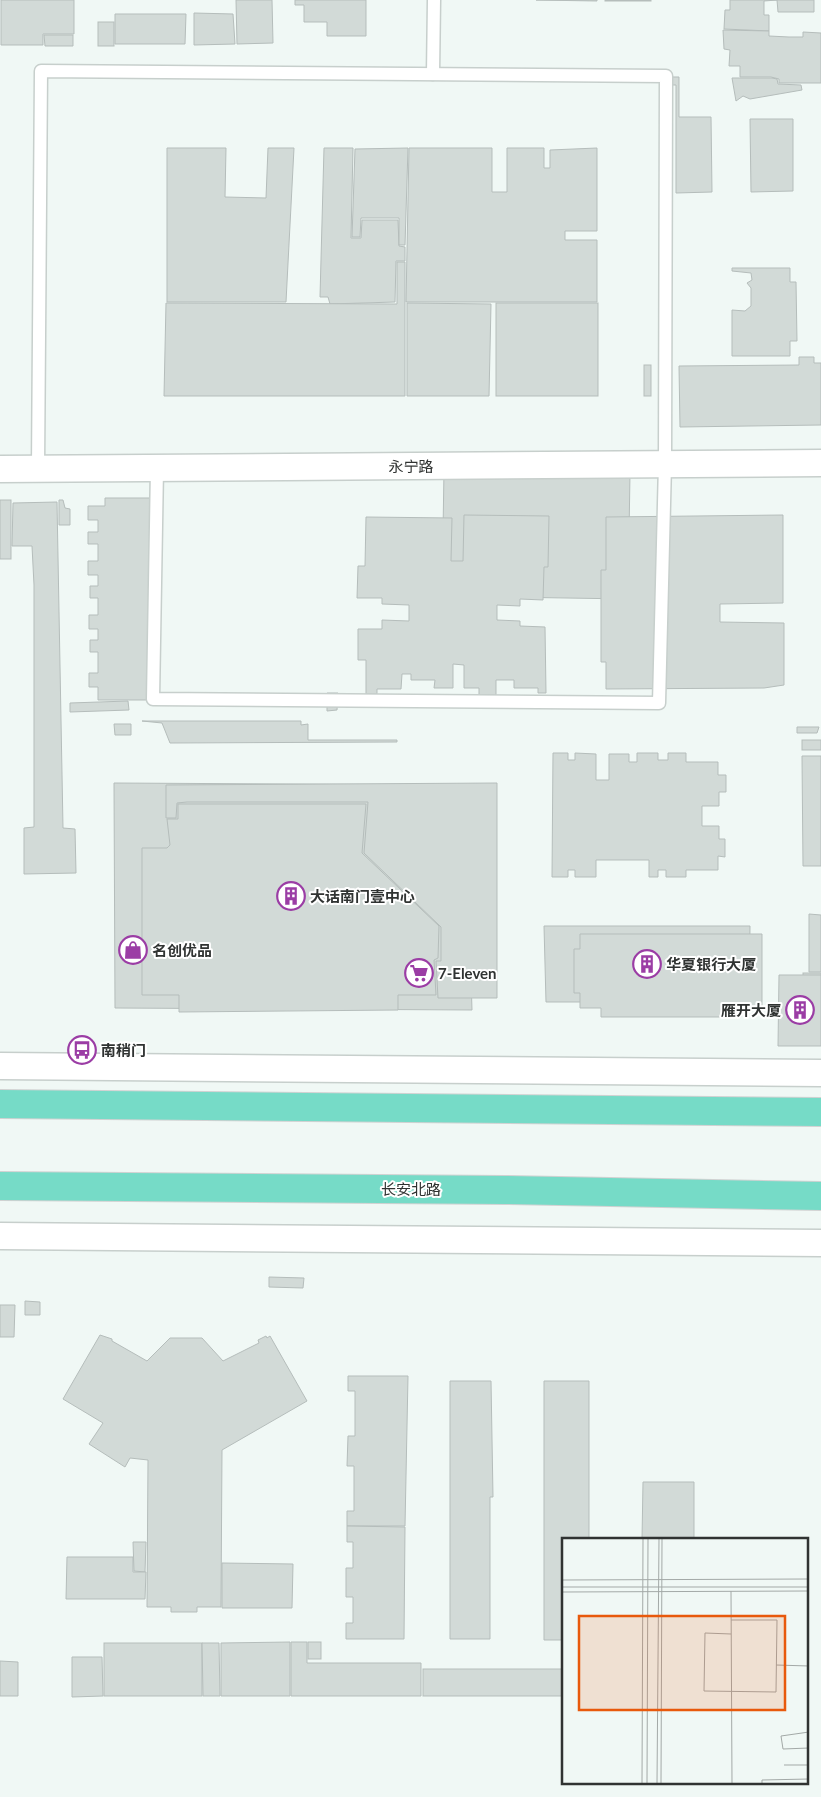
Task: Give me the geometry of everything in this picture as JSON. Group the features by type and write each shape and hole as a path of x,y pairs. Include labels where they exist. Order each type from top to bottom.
{"main road":[{"path":"0,1104 821,1112"},
{"name":"长安北路","path":"0,1186 505,1190 821,1196"}],"street":[{"name":"永宁路","path":"0,468 821,463"},
{"path":"0,1066 821,1072"},
{"path":"0,1236 821,1243"}],"lane":[{"path":"433,74 434,0"},
{"path":"38,468 41,72 666,76 665,464 659,703 153,699 157,468"}],"building":[{"path":"1,0 74,0 74,34 43,34 43,45 1,45"},
{"path":"236,0 272,0 273,43 237,44"},
{"path":"295,0 366,0 366,36 327,36 327,22 304,22 304,5 295,5"},
{"path":"536,0 597,0 597,1"},
{"path":"651,0 651,1 605,1"},
{"path":"730,0 777,0 764,1 764,15 769,15 769,31 724,29 725,10 730,10"},
{"path":"777,0 814,0 814,12 778,12"},
{"path":"194,13 233,14 235,44 194,45"},
{"path":"115,14 186,14 185,44 115,44"},
{"path":"98,22 114,22 114,46 98,46"},
{"path":"723,30 769,31 769,36 789,37 803,37 803,32 821,33 821,83 779,83 779,79 771,77 740,77 740,66 729,66 730,50 724,49"},
{"path":"44,35 73,35 73,46 45,46"},
{"path":"666,77 679,77 679,117 711,117 712,192 676,193 676,85 666,85"},
{"path":"732,78 772,78 777,79 778,84 801,85 802,90 750,99 743,96 736,101"},
{"path":"750,119 793,119 793,191 751,192"},
{"path":"167,148 226,148 225,197 266,198 268,148 294,148 286,302 167,302"},
{"path":"324,148 353,148 351,238 361,238 362,220 398,220 399,246 405,247 405,261 396,261 395,302 330,304 328,297 320,297"},
{"path":"408,148 405,245 399,245 399,218 361,218 360,237 352,237 355,149"},
{"path":"409,148 492,148 492,192 507,192 507,148 544,148 544,168 550,168 550,150 597,148 597,231 565,231 565,240 597,240 597,302 406,302"},
{"path":"397,262 405,262 405,396 164,396 166,303 397,304"},
{"path":"732,268 790,268 790,282 796,282 797,341 790,341 790,356 732,356 732,310 745,311 751,306 751,288 747,283 752,280 751,273 732,271"},
{"path":"407,303 491,304 489,396 407,396"},
{"path":"496,303 598,303 598,396 496,396"},
{"path":"799,357 814,357 814,363 821,363 821,425 680,427 679,366 799,365"},
{"path":"644,365 651,365 651,396 644,396"},
{"path":"444,470 630,473 628,599 442,596"},
{"path":"105,498 159,498 159,700 98,700 98,687 89,687 89,673 98,673 98,652 90,652 90,640 98,640 98,629 89,629 89,615 98,615 98,598 90,598 90,586 98,586 98,575 88,575 88,561 98,561 98,544 88,544 88,532 98,532 98,520 88,520 88,506 105,506"},
{"path":"0,500 11,500 11,559 0,559"},
{"path":"59,500 63,500 65,508 70,509 70,525 59,525"},
{"path":"57,502 63,828 75,829 76,873 24,874 24,828 34,827 34,585 32,546 12,546 13,503"},
{"path":"464,515 549,516 548,567 544,567 543,600 520,599 520,606 497,605 497,620 520,621 520,626 545,627 546,693 538,693 538,688 514,688 514,680 496,680 496,695 479,695 479,688 464,688 464,665 453,664 453,688 434,688 435,680 411,680 411,674 402,674 401,689 377,689 377,694 366,694 366,660 358,660 358,629 382,629 382,620 409,621 409,605 382,604 382,598 357,598 358,566 365,566 366,517 452,518 451,561 463,561"},
{"path":"783,515 783,603 720,604 720,622 784,623 784,685 764,688 606,689 606,662 601,662 601,570 606,570 606,517"},
{"path":"327,693 338,693 337,710 327,711"},
{"path":"128,701 129,710 70,712 70,703"},
{"path":"142,721 301,721 301,725 308,724 308,740 397,740 397,742 170,743 162,723"},
{"path":"114,724 131,724 131,735 115,735"},
{"path":"797,727 819,727 817,733 797,733"},
{"path":"802,740 821,740 821,750 802,750"},
{"path":"553,753 568,753 568,760 575,760 575,753 596,754 596,780 609,780 609,754 629,754 629,762 637,762 637,753 658,753 658,760 668,760 668,753 686,753 686,762 718,762 718,775 726,775 726,792 719,792 719,806 702,806 702,826 719,826 719,839 725,839 725,857 718,856 718,870 686,870 686,877 666,877 666,870 658,870 658,877 649,877 649,860 596,860 596,877 575,877 575,870 568,870 568,877 552,877"},
{"path":"802,756 821,756 821,866 803,866"},
{"name":"大话南门壹中心","path":"114,783 465,785 472,1010 115,1008"},
{"path":"497,783 497,998 438,998 436,961 441,961 441,927 364,853 368,802 187,802 177,803 176,818 166,818 166,785"},
{"name":"大话南门壹中心","path":"178,804 366,804 362,853 439,926 438,958 434,960 436,995 398,995 398,1010 179,1012 179,995 142,995 142,848 167,848 170,845 167,819 178,819"},
{"path":"809,914 821,915 821,972 809,972"},
{"name":"华夏银行大厦","path":"544,926 750,926 749,1002 546,1002"},
{"name":"华夏银行大厦","path":"580,934 762,934 762,1009 742,1009 741,1017 601,1017 601,1008 580,1008 580,993 574,993 574,949 580,949"},
{"path":"803,973 821,973 821,1028 803,1028"},
{"name":"雁开大厦","path":"779,975 821,975 821,1046 778,1046"},
{"path":"269,1277 304,1278 303,1288 269,1287"},
{"path":"25,1301 40,1302 40,1315 25,1315"},
{"path":"0,1305 15,1305 14,1337 0,1337"},
{"path":"100,1335 112,1339 112,1341 147,1361 170,1338 202,1338 223,1361 259,1343 258,1340 270,1336 307,1401 222,1450 221,1607 197,1607 197,1612 171,1612 171,1607 147,1607 148,1460 130,1458 125,1467 89,1444 103,1423 63,1399"},
{"path":"348,1376 408,1376 405,1526 347,1526 347,1511 354,1511 354,1466 347,1466 348,1436 355,1436 355,1391 348,1391"},
{"path":"450,1381 491,1381 493,1497 490,1497 490,1639 450,1639"},
{"path":"544,1381 589,1381 589,1538 562,1538 562,1640 544,1640"},
{"path":"643,1482 694,1482 694,1538 642,1538"},
{"path":"347,1526 405,1527 404,1639 346,1639 346,1623 353,1623 353,1597 346,1597 346,1568 353,1568 353,1542 347,1542"},
{"path":"133,1542 146,1542 145,1572 134,1571"},
{"path":"67,1557 133,1557 133,1572 146,1572 145,1599 66,1599"},
{"path":"222,1563 293,1564 292,1608 222,1608"},
{"path":"290,1642 290,1696 221,1696 221,1643"},
{"path":"291,1642 307,1642 307,1663 421,1663 421,1696 291,1696"},
{"path":"308,1642 321,1642 321,1659 308,1659"},
{"path":"104,1643 202,1643 202,1696 104,1696"},
{"path":"202,1643 219,1643 220,1696 203,1696"},
{"path":"72,1657 102,1657 103,1696 72,1697"},
{"path":"0,1661 18,1662 18,1696 0,1696"},
{"path":"423,1669 562,1669 562,1696 423,1696"}],"place":[{"name":"大话南门壹中心","path":"291,896"},
{"name":"名创优品","path":"133,950"},
{"name":"华夏银行大厦","path":"647,964"},
{"name":"7-Eleven","path":"419,973"},
{"name":"雁开大厦","path":"800,1010"},
{"name":"南稍门","path":"82,1050"}]}
